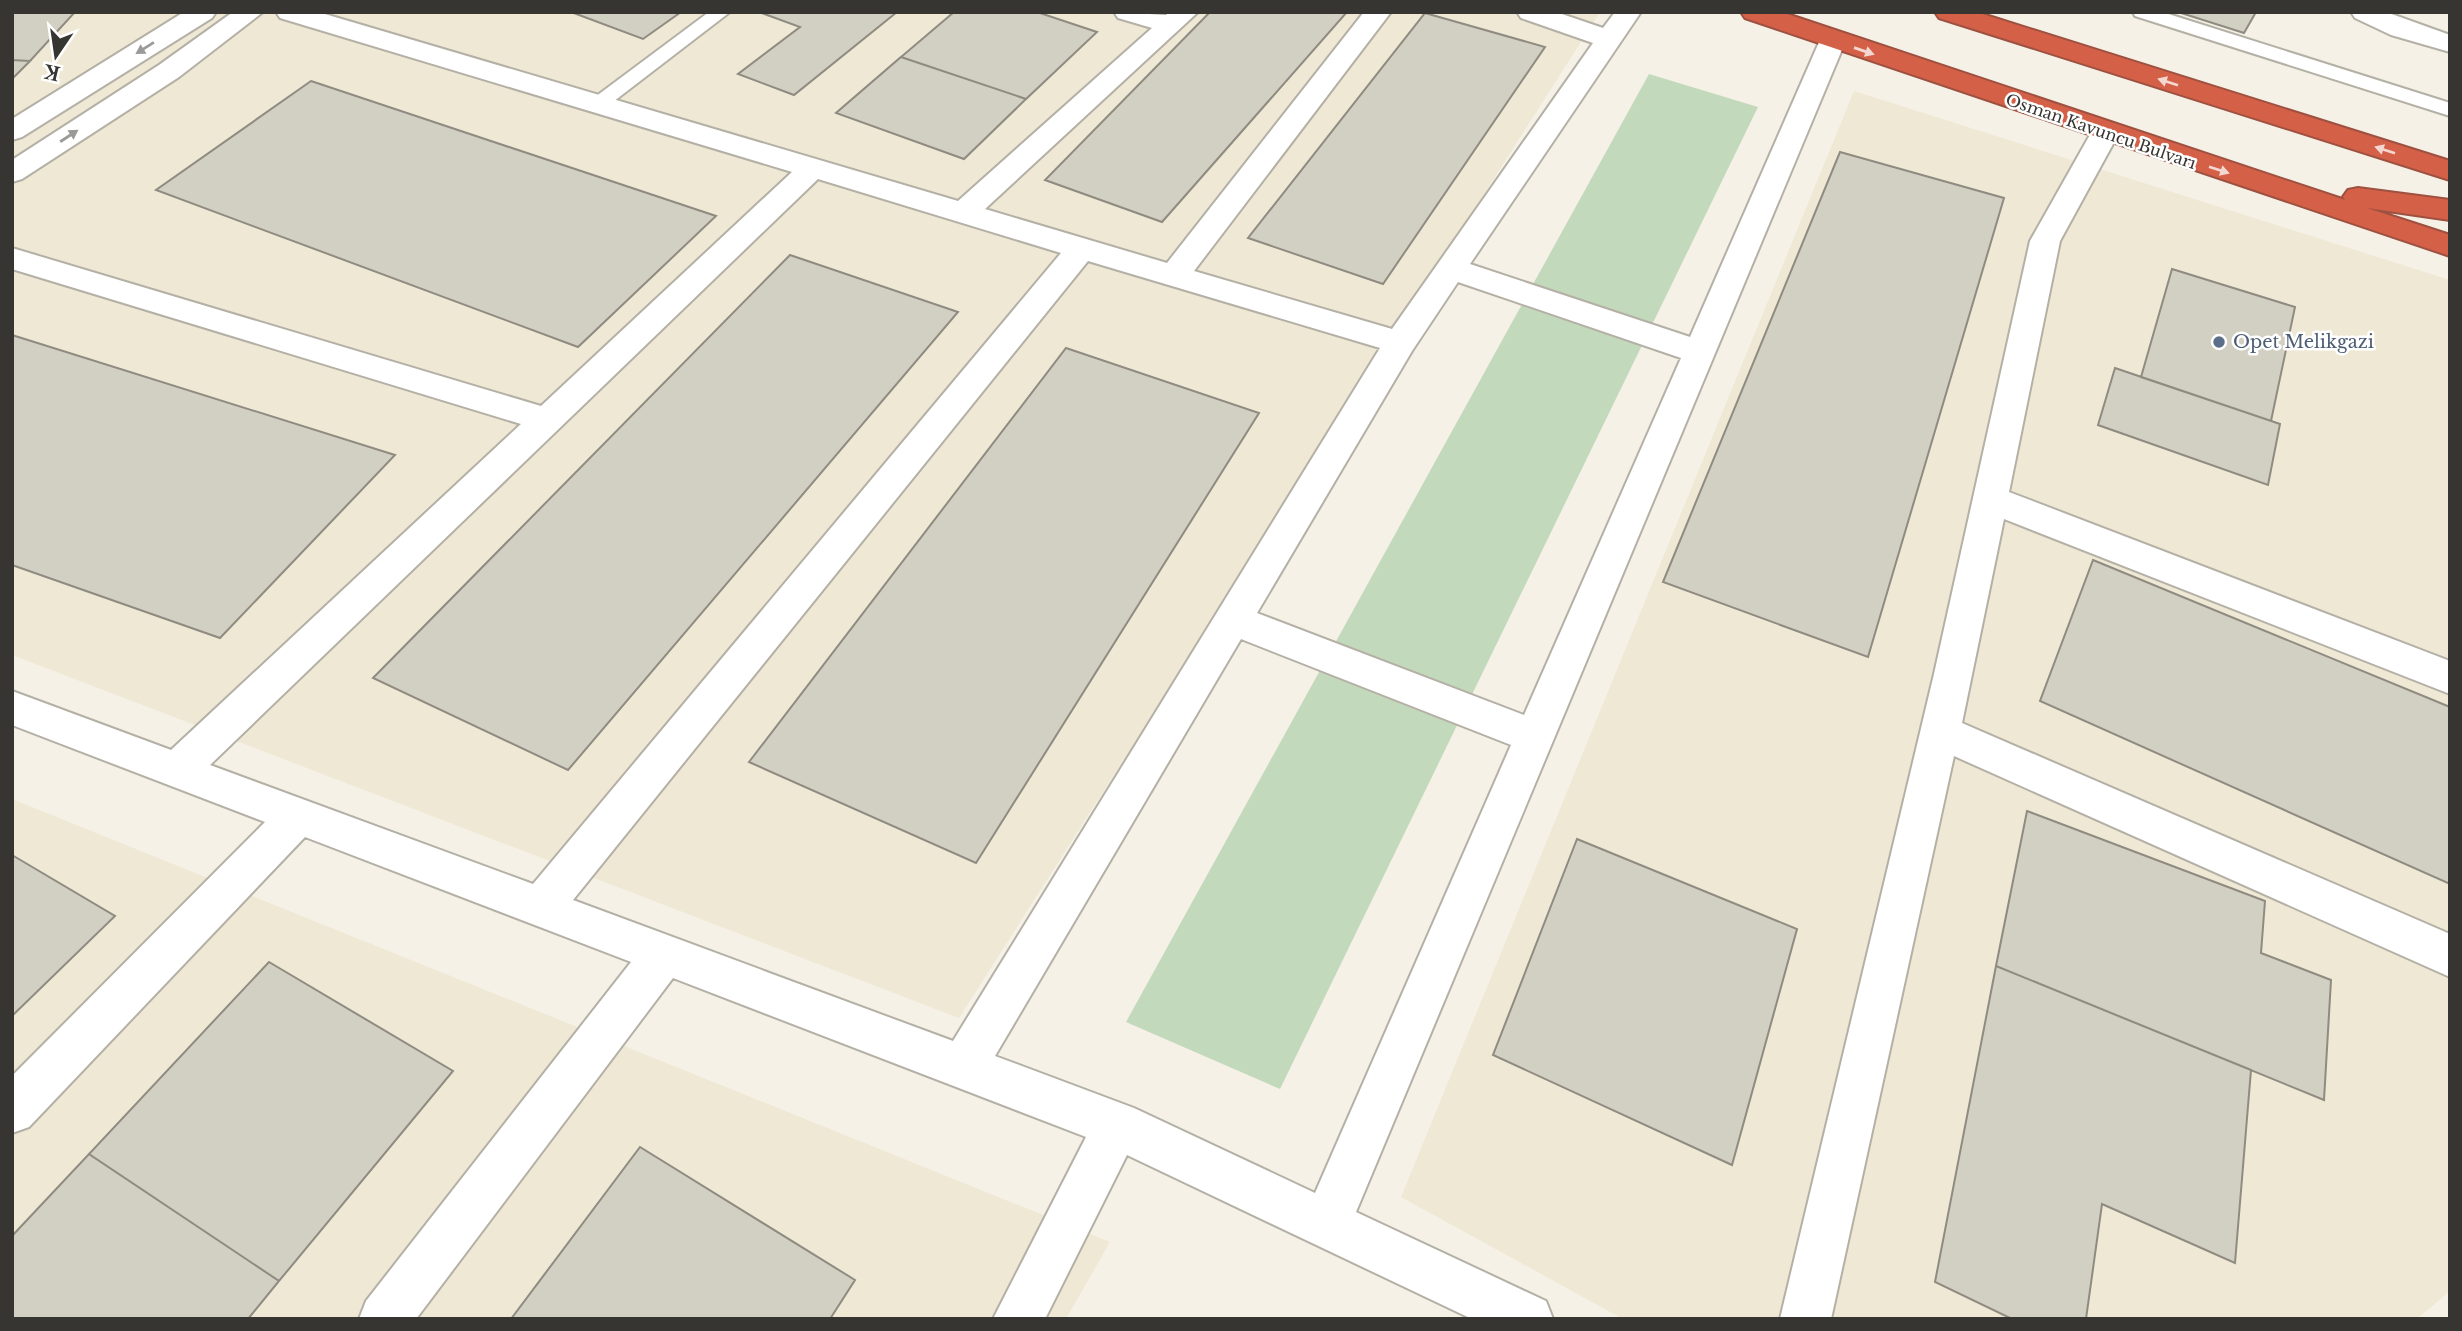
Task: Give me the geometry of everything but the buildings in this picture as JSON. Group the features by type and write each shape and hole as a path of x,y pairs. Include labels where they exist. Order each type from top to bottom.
{"highway":[{"name":"Osman Kavuncu Bulvarı","path":"1754,12 2105,133 2450,246"},
{"path":"1948,12 2450,171"},
{"path":"2262,184 2450,210"}],"street":[{"path":"12,131 203,12"},
{"path":"12,173 169,71 250,12"},
{"path":"289,12 1400,343"},
{"path":"1127,12 1178,19"},
{"path":"1173,276 1378,12"},
{"path":"963,1067 1400,343 1618,26 1530,12"},
{"path":"2364,12 2400,29 2450,44"},
{"path":"962,213 1178,19"},
{"path":"1326,1224 1833,40"},
{"path":"1805,1319 1939,731 2045,241 2105,133"},
{"path":"177,770 813,168"},
{"path":"540,908 1082,248"},
{"path":"12,258 547,420"},
{"path":"1451,269 1699,352"},
{"path":"1989,499 2450,678"},
{"path":"1233,620 1535,737"},
{"path":"16,714 177,770 1117,1125 1528,1319"},
{"path":"1939,731 2450,956"},
{"path":"12,1110 298,816"},
{"path":"384,1319 665,954"},
{"path":"1018,1319 1117,1125"}],"lane":[{"path":"598,104 721,12"},
{"path":"2142,12 2450,110"}],"shaded area":[{"path":"12,12 1600,12 959,1018 12,655"},
{"path":"1854,91 2450,280 2450,1291 2417,1319 1623,1319 1401,1197"},
{"path":"12,799 1110,1242 1066,1319 12,1319"}],"green space":[{"path":"1649,74 1758,107 1280,1089 1126,1022"}],"place":[{"name":"Opet Melikgazi","path":"2219,342"}]}
